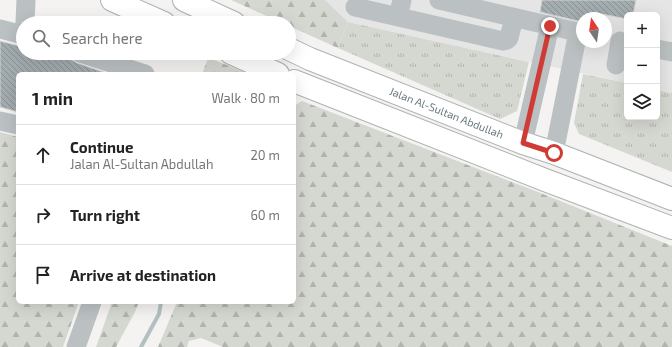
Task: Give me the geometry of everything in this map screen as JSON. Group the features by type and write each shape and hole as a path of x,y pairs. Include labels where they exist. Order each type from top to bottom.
{"main road":[{"path":"112,0 148,16"},
{"path":"184,0 219,16"},
{"name":"Jalan Al-Sultan Abdullah","path":"296,52 523,143 554,153 672,199"},
{"path":"247,60 274,72"},
{"path":"296,82 526,173 672,228"}],"street":[{"path":"25,16 26,0"},
{"path":"439,0 576,31"},
{"path":"355,7 400,8 503,41 509,38 514,18"},
{"path":"523,143 550,26"},
{"path":"0,28 16,33"},
{"path":"616,65 618,40"},
{"path":"554,153 577,48"},
{"path":"660,50 672,52"},
{"path":"102,60 139,72"},
{"path":"0,121 16,125"},
{"path":"76,347 91,304"}],"shaded area":[{"path":"325,0 672,0 672,93 660,91 660,12 624,12 624,82 348,22"}],"green space":[{"path":"231,0 325,0 348,22 338,48 296,29 296,16 266,16"},
{"path":"348,22 529,62 517,111 500,119 338,48"},
{"path":"207,60 214,60 244,72 203,72"},
{"path":"583,74 624,82 624,120 660,120 660,91 672,93 672,172 579,134 574,123"},
{"path":"302,101 538,192 672,246 672,347 223,347 201,338 189,341 187,347 158,347 176,304 296,304 296,105"},
{"path":"0,132 16,136 16,304 78,304 63,347 0,347"},
{"path":"111,304 138,304 116,347 96,347"}],"building":[{"path":"542,0 636,0 634,12 624,12 624,18 612,16 612,12 576,12 576,21 540,12"},
{"path":"0,41 16,45 16,60 72,60 103,72 16,72 16,111 0,107"}],"waterway":[{"path":"141,347 159,314 161,304"}],"route":[{"path":"550,26 523,143 554,153"}]}
